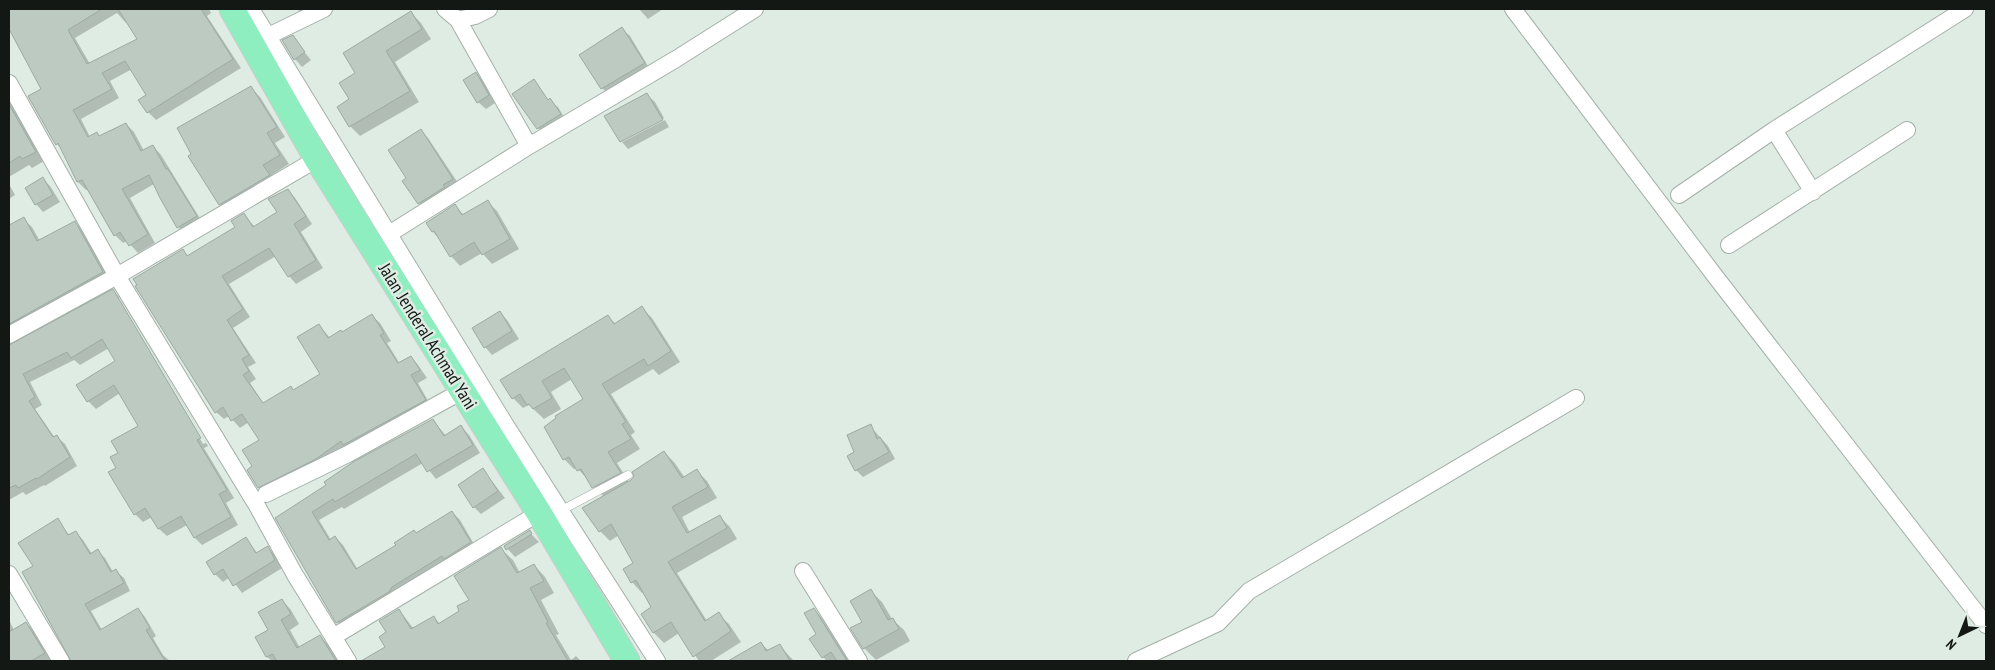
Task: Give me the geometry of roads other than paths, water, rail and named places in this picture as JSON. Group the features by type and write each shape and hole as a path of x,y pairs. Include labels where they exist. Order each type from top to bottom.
{"main road":[{"name":"Jalan Jenderal Achmad Yani","path":"232,9 259,40 317,158 462,391 549,512 627,661"}],"street":[{"path":"251,9 259,40 390,234 505,424 549,512 657,661"},
{"path":"259,40 324,9"},
{"path":"445,9 458,20 529,146"},
{"path":"458,20 475,16 488,9"},
{"path":"390,234 529,146 676,59 755,9"},
{"path":"1513,9 1715,276 1986,625"},
{"path":"1679,195 1774,130 1965,9"},
{"path":"9,83 116,276 256,504 295,576 348,661"},
{"path":"1774,130 1813,192"},
{"path":"1729,246 1907,130"},
{"path":"9,335 116,276 317,158"},
{"path":"266,494 348,454 462,391"},
{"path":"1136,661 1218,623 1249,591 1576,398"},
{"path":"333,637 549,512"},
{"path":"803,571 859,661"},
{"path":"9,574 61,661"}],"lane":[{"path":"549,512 628,475"}]}
